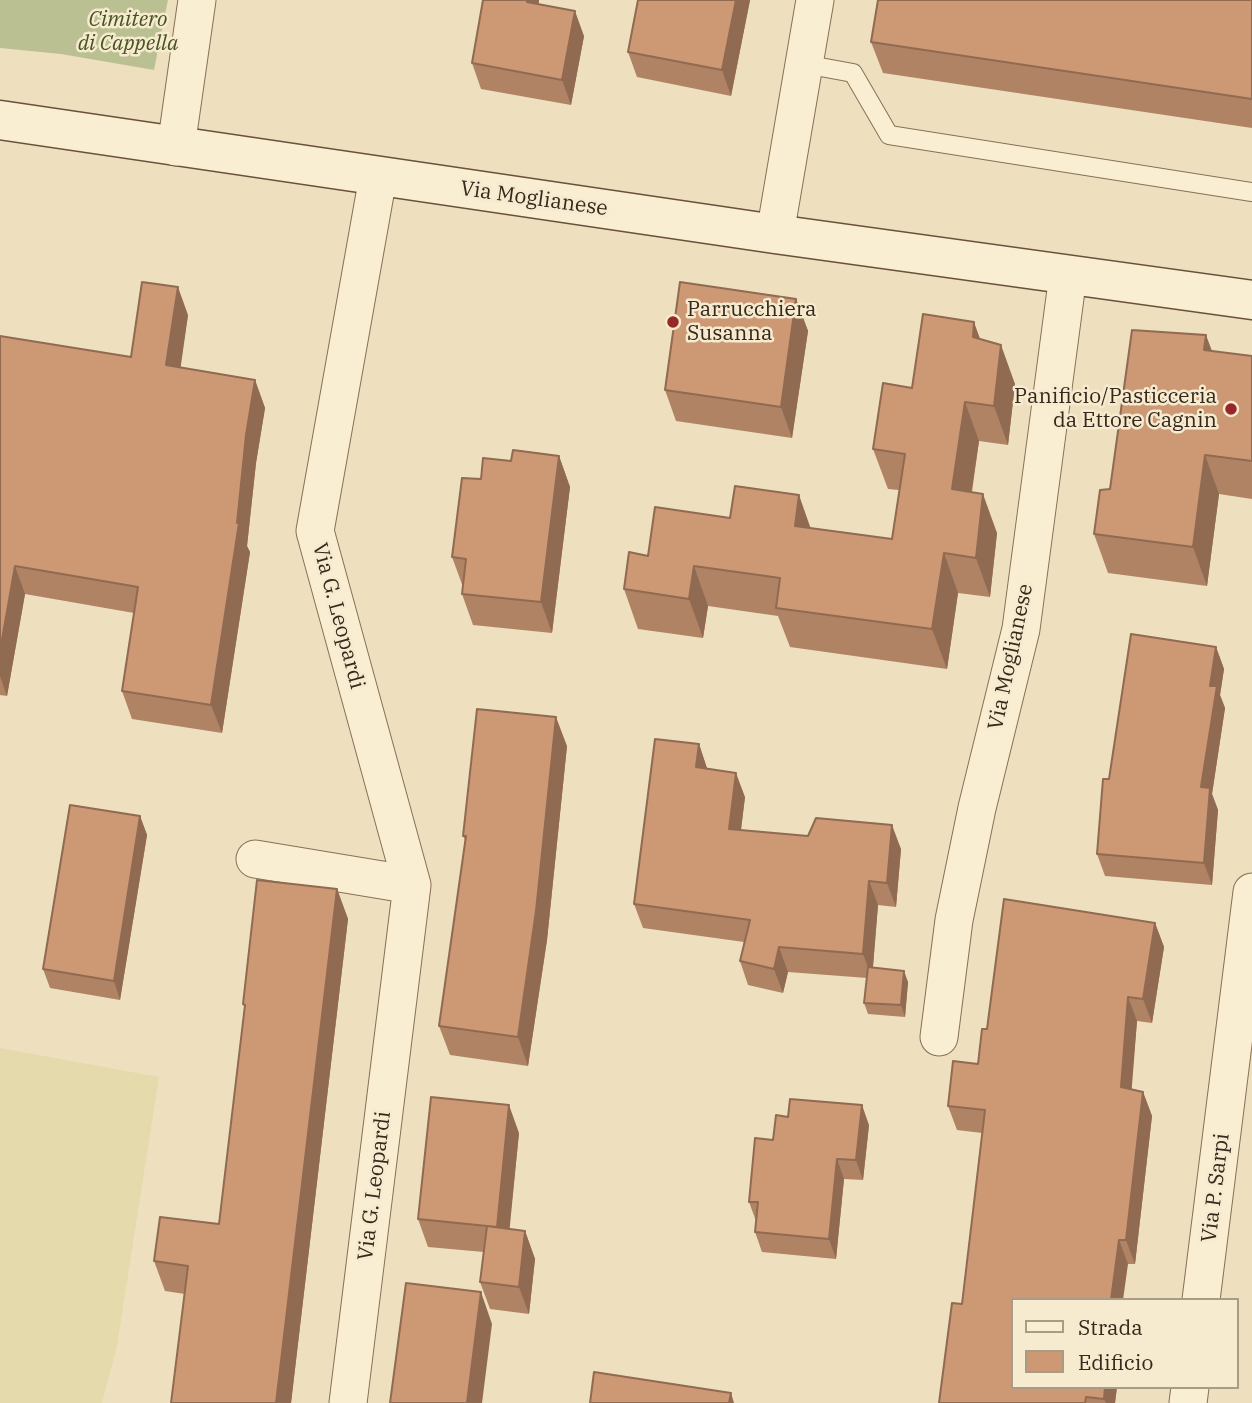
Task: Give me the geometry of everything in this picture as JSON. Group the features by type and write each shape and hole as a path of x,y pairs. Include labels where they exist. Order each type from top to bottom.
{"main road":[{"name":"Via Moglianese","path":"0,120 378,177 1252,300"}],"street":[{"path":"176,147 197,0"},
{"path":"775,234 815,0"},
{"name":"Via G. Leopardi","path":"348,1403 412,885 315,531 378,177"},
{"name":"Via Moglianese","path":"939,1037 954,920 977,808 1021,629 1068,275"},
{"path":"255,859 412,885"},
{"name":"Via P. Sarpi","path":"1202,1298 1241,1078 1252,891"}],"lane":[{"path":"804,64 853,73 889,135 1252,192"}],"shaded area":[{"path":"0,1048 159,1077 117,1346 102,1403 0,1403"}],"green space":[{"name":"Cimitero di Cappella","path":"0,0 168,0 154,70 61,54 0,48"}],"building":[{"path":"483,0 527,0 575,11 562,80 472,63"},
{"path":"638,0 736,0 722,70 628,52"},
{"path":"878,0 1252,0 1252,99 871,42"},
{"path":"142,282 178,287 166,365 255,380 246,435 239,523 211,705 122,691 138,587 15,566 0,651 0,336 131,357"},
{"path":"680,282 796,299 781,407 665,390"},
{"path":"923,314 974,322 973,337 1001,345 994,406 965,402 952,489 983,494 976,558 944,553 932,629 776,608 780,578 694,566 689,599 624,589 629,552 648,556 655,507 730,518 735,486 799,495 795,526 892,539 905,454 873,449 883,383 912,388"},
{"path":"1132,330 1206,335 1204,350 1252,356 1252,461 1205,455 1193,547 1094,534 1100,490 1110,489"},
{"path":"513,450 559,456 541,602 462,594 466,559 452,557 462,478 481,479 483,458 511,461"},
{"path":"1131,634 1216,647 1210,686 1217,686 1201,787 1210,788 1204,863 1097,854 1103,779 1109,779"},
{"path":"477,709 556,717 536,911 518,1037 439,1026 466,836 463,836"},
{"path":"655,739 699,744 696,767 736,773 729,829 808,836 816,818 892,825 887,883 869,881 863,954 779,947 774,969 740,961 750,920 634,904"},
{"path":"70,805 140,816 114,981 43,969"},
{"path":"257,880 337,889 276,1403 171,1403 188,1266 154,1261 160,1217 219,1224"},
{"path":"1004,899 1155,923 1143,999 1128,997 1121,1087 1143,1092 1126,1240 1119,1240 1111,1298 1010,1298 1010,1389 1105,1389 1104,1399 1086,1397 1085,1403 939,1403 952,1303 962,1304 985,1110 948,1106 953,1061 978,1064 982,1029 987,1029"},
{"path":"868,967 904,971 901,1005 864,1003"},
{"path":"431,1097 509,1105 497,1227 418,1219"},
{"path":"790,1099 862,1105 856,1160 837,1159 829,1239 755,1232 758,1202 749,1202 755,1138 773,1140 776,1115 788,1117"},
{"path":"487,1226 525,1231 519,1287 480,1282"},
{"path":"406,1283 481,1292 467,1403 390,1403"},
{"path":"594,1372 731,1393 729,1403 590,1403"}],"place":[{"name":"Parrucchiera Susanna","path":"673,322"},
{"name":"Panificio/Pasticceria da Ettore Cagnin","path":"1231,409"}]}
